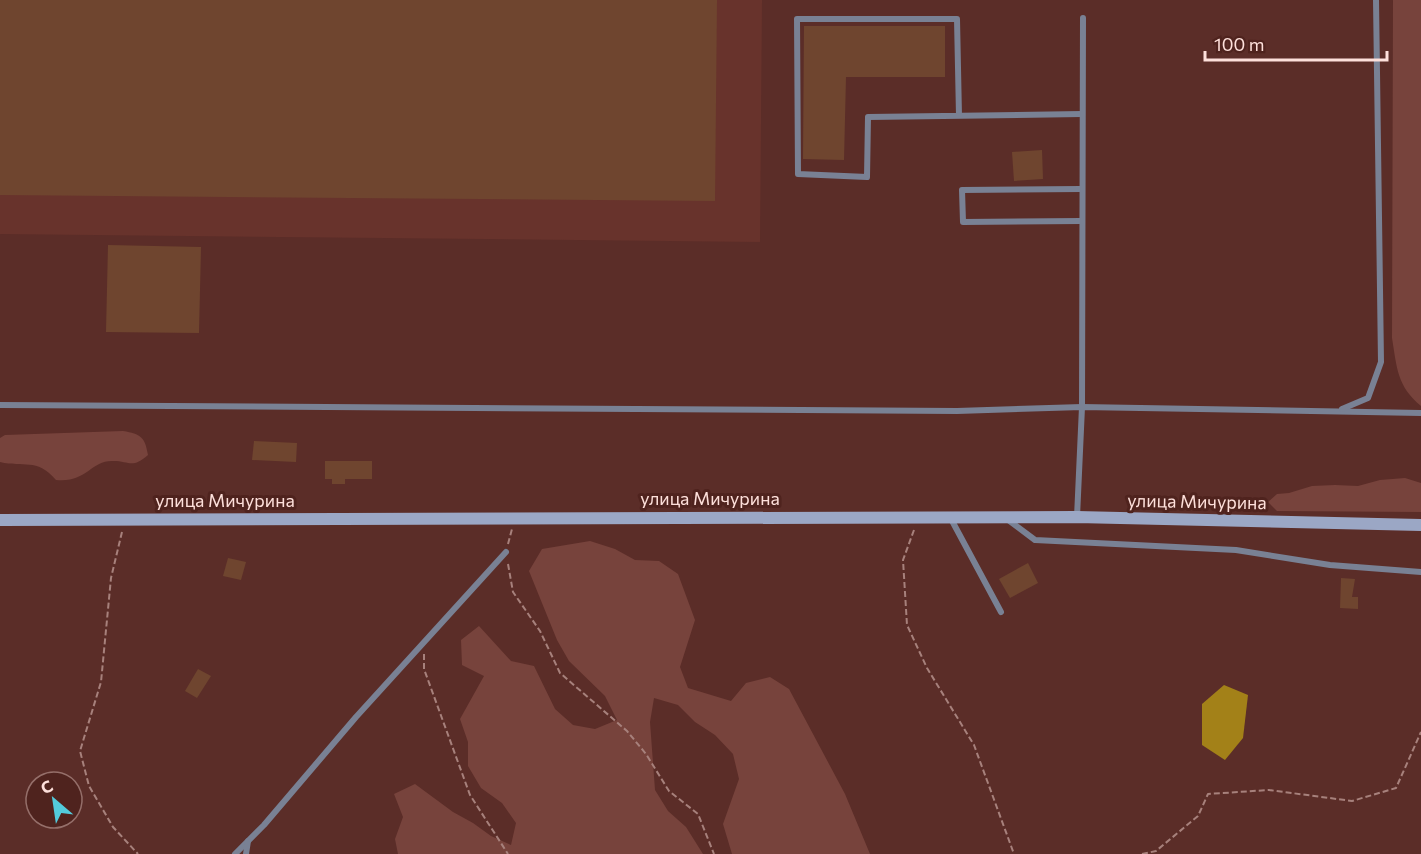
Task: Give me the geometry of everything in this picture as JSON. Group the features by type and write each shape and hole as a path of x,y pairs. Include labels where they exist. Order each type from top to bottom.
{"main road":[{"name":"улица Мичурина","path":"0,520 1077,516 1421,525"}],"lane":[{"path":"1339,410 1368,398 1381,362 1376,0"},
{"path":"1077,516 1082,407 1083,18"},
{"path":"959,116 957,19 797,19 798,174 867,177 868,117 959,116 1082,114"},
{"path":"1081,189 962,190 963,222 1081,221"},
{"path":"0,405 945,411 1082,407 1421,413"},
{"path":"949,516 1001,612"},
{"path":"1005,516 1035,540 1236,550 1330,565 1421,572"},
{"path":"235,854 264,825 356,717 506,552"},
{"path":"246,854 248,841"}],"path":[{"path":"919,516 903,560 907,626 927,668 974,745 1014,854"},
{"path":"516,518 506,552 513,592 540,631 560,673 627,731 646,754 669,791 698,814 714,854"},
{"path":"125,519 111,578 102,682 80,752 89,786 112,827 138,854"},
{"path":"424,643 424,669 470,795 508,854"},
{"path":"1142,854 1156,851 1198,816 1208,794 1269,790 1352,801 1396,788 1421,732"}],"shaded area":[{"path":"0,0 762,0 760,242 0,234"},
{"path":"1393,0 1421,0 1421,406 1407,391 1399,376 1392,338"},
{"path":"123,431 141,437 148,455 134,463 113,461 99,464 82,475 66,480 56,480 42,468 36,466 0,462 0,438 5,435"},
{"path":"1405,478 1421,483 1421,512 1277,511 1268,502 1277,494 1312,486 1358,486 1380,480"},
{"path":"590,541 615,549 635,560 659,561 678,574 695,620 680,667 688,688 731,701 746,683 770,677 789,689 845,794 870,854 732,854 723,824 739,779 733,754 715,735 695,722 678,705 654,698 650,722 655,790 668,811 686,827 703,854 398,854 395,839 403,817 394,794 415,784 453,812 491,836 511,845 516,823 502,803 481,788 468,766 468,742 460,719 484,676 462,665 461,640 479,626 511,661 534,666 555,709 573,725 595,729 617,720 605,696 569,661 557,640 529,571 542,549"},
{"path":"1224,685 1248,695 1243,738 1225,760 1202,745 1202,704"}],"building":[{"path":"0,0 717,0 715,201 0,195"},
{"path":"804,26 945,26 945,77 846,77 844,160 803,159"},
{"path":"1042,150 1043,179 1014,181 1012,152"},
{"path":"108,245 201,247 199,333 106,332"},
{"path":"254,441 297,443 296,462 252,460"},
{"path":"325,461 372,461 372,479 345,479 345,484 332,484 332,479 325,479"},
{"path":"228,558 246,562 241,580 223,576"},
{"path":"1028,563 1038,583 1010,598 999,579"},
{"path":"1341,578 1355,579 1352,597 1358,597 1358,609 1340,608"},
{"path":"198,669 211,676 197,698 185,691"}]}
